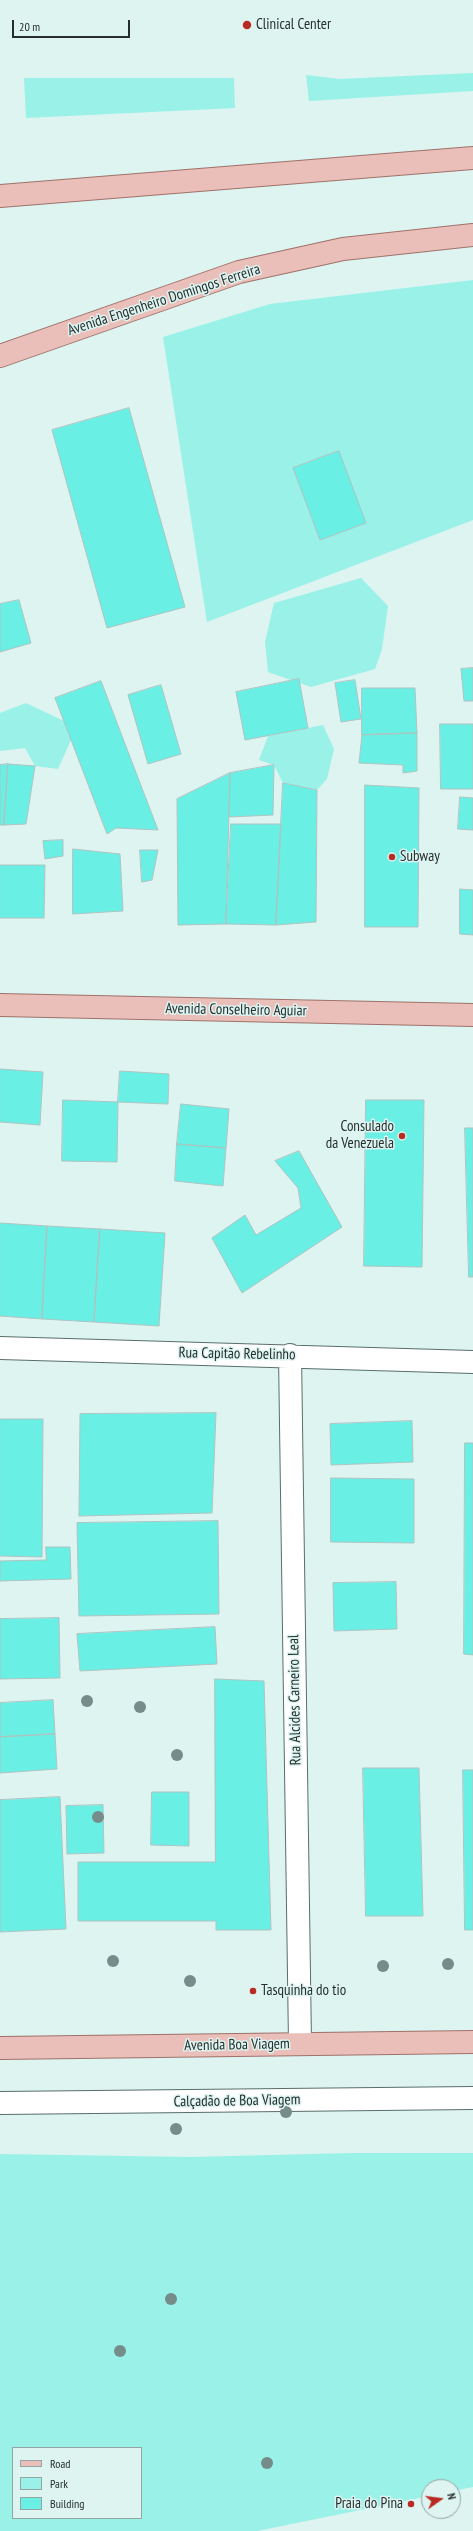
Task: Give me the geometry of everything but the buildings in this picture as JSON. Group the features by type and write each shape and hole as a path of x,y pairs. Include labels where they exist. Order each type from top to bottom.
{"main road":[{"path":"0,196 473,158"},
{"name":"Avenida Engenheiro Domingos Ferreira","path":"0,356 239,272 343,249 473,236"},
{"name":"Avenida Conselheiro Aguiar","path":"0,1005 473,1015"},
{"name":"Avenida Boa Viagem","path":"0,2048 473,2042"}],"street":[{"name":"Rua Capitão Rebelinho","path":"0,1348 290,1355 473,1362"},
{"name":"Rua Alcides Carneiro Leal","path":"290,1355 300,2044"},
{"name":"Calçadão de Boa Viagem","path":"0,2104 473,2098"}],"green space":[{"path":"473,73 473,91 309,101 306,75 339,79"},
{"path":"24,78 234,78 235,108 26,118"},
{"path":"473,280 473,520 207,622 163,337 270,304"},
{"path":"361,578 388,606 382,649 375,669 311,687 268,672 265,642 274,603"},
{"path":"26,703 64,721 71,740 58,769 35,766 25,748 0,751 0,713"},
{"path":"323,725 334,749 327,779 317,790 283,783 274,765 259,760 268,736"},
{"path":"352,2153 473,2153 473,2487 461,2489 461,2479 421,2479 421,2498 257,2531 0,2531 0,2154 192,2157"}],"place":[{"name":"Clinical Center","path":"247,25"},
{"name":"Subway","path":"392,857"},
{"name":"Consulado da Venezuela","path":"402,1136"},
{"name":"Tasquinha do tio","path":"253,1991"},
{"name":"Praia do Pina","path":"411,2504"}]}
